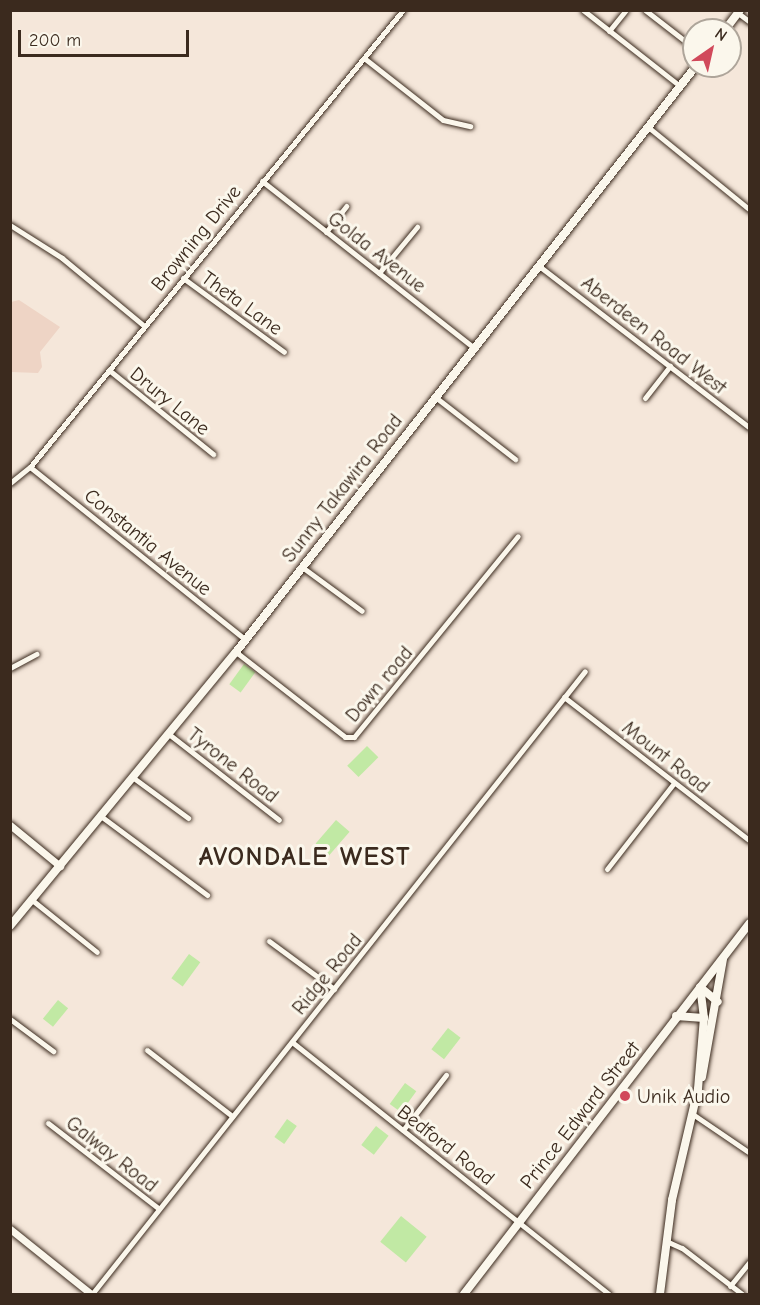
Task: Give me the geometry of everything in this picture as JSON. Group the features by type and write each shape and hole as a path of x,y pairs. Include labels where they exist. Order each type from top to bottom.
{"main road":[{"name":"Sunny Takawira Road","path":"10,926 135,778 246,640 434,396 687,78"},
{"name":"Prince Edward Street","path":"464,1294 676,1016 750,923"},
{"path":"698,1089 718,1002 723,957"},
{"path":"700,987 718,1002"},
{"path":"660,1294 664,1241 698,1089 704,1018 700,987"},
{"path":"676,1016 704,1018"}],"street":[{"name":"Browning Drive","path":"10,483 30,466 143,325 403,10"},
{"path":"583,10 681,86"},
{"path":"609,31 626,10"},
{"path":"645,10 682,39"},
{"path":"739,12 750,22"},
{"path":"364,58 443,120 470,126"},
{"path":"648,127 750,210"},
{"name":"Golda Avenue","path":"262,181 473,347"},
{"path":"326,232 346,206"},
{"path":"10,225 62,258 143,325"},
{"path":"379,273 417,227"},
{"name":"Aberdeen Road West","path":"539,266 750,428"},
{"name":"Theta Lane","path":"183,278 284,352"},
{"path":"645,398 670,366"},
{"name":"Drury Lane","path":"109,370 213,454"},
{"path":"434,396 515,459"},
{"name":"Constantia Avenue","path":"30,466 246,640"},
{"name":"Down road","path":"236,652 345,737 354,737 518,536"},
{"path":"302,567 363,611"},
{"path":"10,668 36,654"},
{"name":"Ridge Road","path":"91,1294 585,671"},
{"name":"Mount Road","path":"564,697 750,841"},
{"name":"Tyrone Road","path":"170,735 279,820"},
{"path":"135,778 188,818"},
{"path":"607,869 674,783"},
{"path":"102,817 207,895"},
{"path":"10,825 60,866"},
{"path":"32,900 98,952"},
{"path":"269,941 334,989"},
{"path":"10,1019 53,1052"},
{"name":"Bedford Road","path":"292,1042 609,1294"},
{"path":"147,1050 232,1116"},
{"path":"403,1130 446,1075"},
{"path":"694,1115 750,1153"},
{"name":"Galway Road","path":"48,1123 159,1208"},
{"path":"10,1229 91,1294"},
{"path":"664,1241 682,1248 742,1294"},
{"path":"730,1286 750,1261"}],"shaded area":[{"path":"19,300 60,327 40,352 42,367 38,373 11,372 11,302"}],"green space":[{"path":"244,664 255,672 241,692 229,684"},
{"path":"367,746 378,757 359,777 347,766"},
{"path":"336,820 350,832 329,855 316,843"},
{"path":"189,954 200,962 183,986 171,978"},
{"path":"58,1000 68,1008 53,1027 43,1019"},
{"path":"448,1028 461,1038 444,1059 431,1049"},
{"path":"405,1083 416,1091 401,1112 390,1104"},
{"path":"287,1119 297,1126 284,1144 274,1137"},
{"path":"376,1126 389,1136 374,1155 361,1145"},
{"path":"401,1216 427,1237 406,1262 380,1242"}],"place":[{"name":"Unik Audio","path":"625,1096"}],"district":[{"name":"AVONDALE WEST","path":"305,858"}]}
